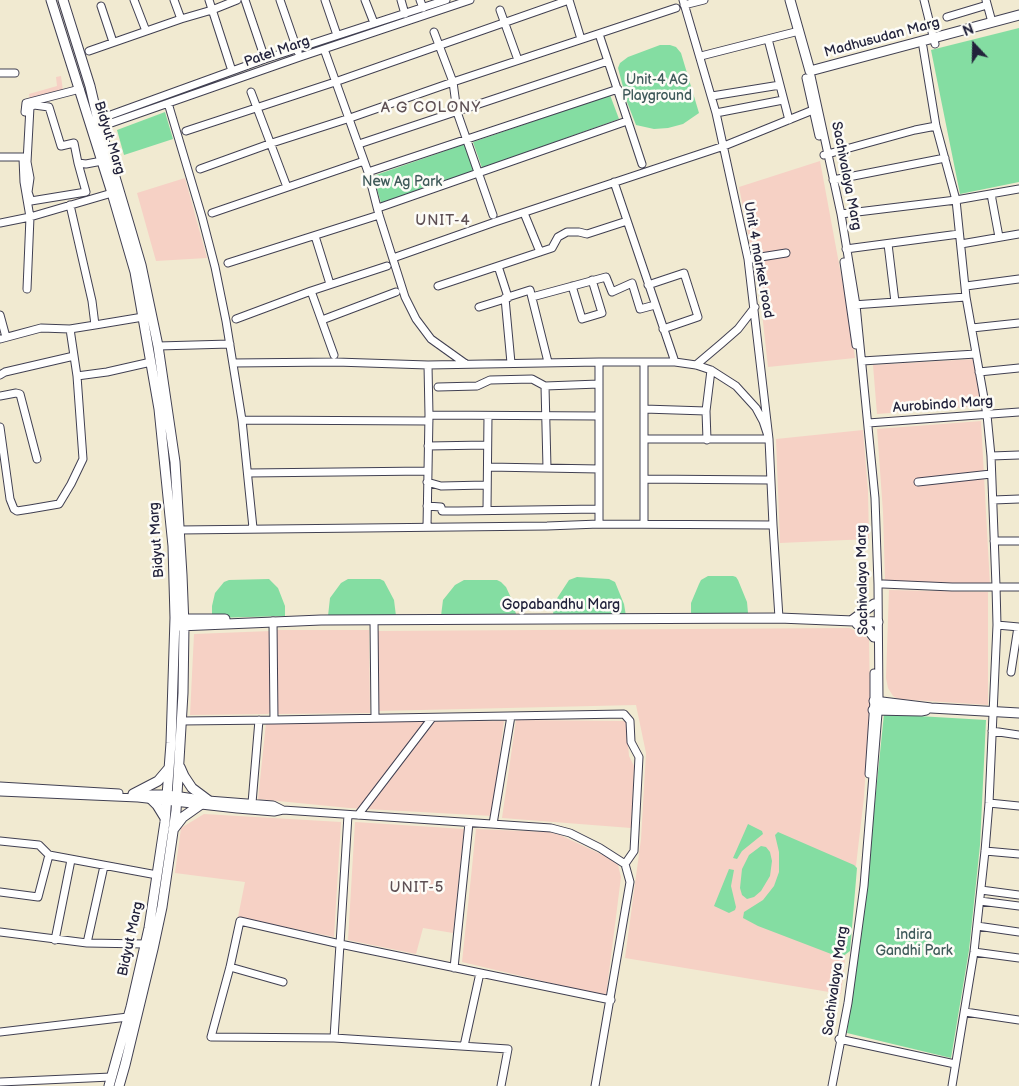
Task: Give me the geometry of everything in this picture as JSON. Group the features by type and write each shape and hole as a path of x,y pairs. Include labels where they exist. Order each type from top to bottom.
{"main road":[{"name":"Bidyut Marg","path":"51,0 80,89 95,125 138,257 158,346 175,462 180,530 181,721 179,765 166,819 145,944 110,1082"},
{"name":"Bidyut Marg","path":"63,0 90,86 102,161 134,272 143,317 159,409 179,622 169,768 173,830 154,949 119,1086"},
{"name":"Sachivalaya Marg","path":"784,0 796,32 808,74"},
{"name":"Sachivalaya Marg","path":"790,0 796,32"},
{"name":"Madhusudan Marg","path":"808,74 923,47 934,41 1019,15"},
{"name":"Madhusudan Marg","path":"808,74 1019,19"},
{"path":"165,463 175,462"},
{"path":"874,604 851,621 866,628 874,637"},
{"name":"Gopabandhu Marg","path":"179,622 237,624 273,621 779,618 876,622"},
{"path":"876,705 1019,712"},
{"path":"173,830 183,817 204,802 188,782 179,765"},
{"path":"133,794 158,781 169,768"},
{"path":"151,800 157,805 166,819"}],"street":[{"path":"134,0 146,31"},
{"path":"174,0 181,19"},
{"path":"209,0 232,72"},
{"path":"89,51 237,0"},
{"path":"245,0 265,59"},
{"path":"280,0 300,57"},
{"path":"325,0 338,35"},
{"path":"365,0 374,23"},
{"path":"401,0 405,14"},
{"path":"420,0 423,8"},
{"name":"Patel Marg","path":"95,125 265,59 446,0"},
{"name":"Patel Marg","path":"95,125 168,103 470,0"},
{"path":"186,131 335,82 569,0 581,39"},
{"path":"683,2 704,0"},
{"path":"924,0 934,41"},
{"name":"Unit 4 market road","path":"683,2 712,96 748,260 769,439 779,618"},
{"path":"947,17 986,3 992,22"},
{"path":"101,6 114,42"},
{"path":"200,169 272,143 676,8"},
{"path":"500,10 518,60"},
{"path":"434,32 453,82 457,112 493,215"},
{"path":"701,56 796,32"},
{"path":"599,34 642,164"},
{"path":"768,39 788,120"},
{"path":"923,47 936,126 956,200 966,297 987,415 992,474 996,586 997,625 985,851 974,952 952,1086"},
{"path":"324,49 359,144 405,297 416,319 431,339 466,364"},
{"path":"359,144 608,61"},
{"path":"0,73 15,73"},
{"name":"Sachivalaya Marg","path":"808,74 813,110 833,180 840,214 853,305 871,499 876,622 874,637 876,705"},
{"name":"Sachivalaya Marg","path":"808,74 826,154 862,361 875,498 878,584 876,705 864,886 832,1086"},
{"path":"712,96 780,86"},
{"path":"27,289 30,217 24,182 23,157 26,103 80,89"},
{"path":"368,172 618,89"},
{"path":"251,92 272,143 287,188"},
{"path":"716,113 783,100"},
{"path":"168,103 215,267 242,420 253,528"},
{"path":"34,104 49,107 61,146 74,143 78,163 86,192 31,201 28,192 30,178 27,162 30,107 34,104"},
{"path":"394,258 724,146 813,110"},
{"path":"228,263 315,236 478,173 627,121"},
{"path":"826,154 914,130 936,126"},
{"path":"0,158 23,157"},
{"path":"833,180 945,158"},
{"path":"78,163 86,164 102,161"},
{"path":"212,213 364,161"},
{"path":"614,182 654,305 675,362"},
{"path":"840,214 956,200 1019,189"},
{"path":"0,223 30,217 112,193"},
{"path":"991,194 999,237"},
{"path":"70,205 92,301 95,325"},
{"path":"524,213 540,252"},
{"path":"438,286 552,248 558,236 567,232 586,234 627,220"},
{"path":"846,249 959,234"},
{"path":"961,244 1019,234"},
{"path":"315,236 330,284"},
{"path":"888,244 895,302"},
{"path":"748,260 786,254"},
{"path":"236,319 330,284 387,266"},
{"path":"498,266 507,298 511,363"},
{"path":"648,285 684,273 698,317 663,329"},
{"path":"532,297 606,277 612,292 632,283 640,309 654,305"},
{"path":"966,286 1019,279"},
{"path":"572,286 582,319 602,313 592,280"},
{"path":"479,307 530,290 548,362"},
{"path":"311,291 334,355"},
{"path":"322,320 396,292"},
{"path":"853,305 966,297"},
{"path":"696,365 727,338 755,307"},
{"path":"0,315 3,338 41,328 70,329 143,317"},
{"path":"972,328 1019,323"},
{"path":"0,427 10,499 14,509 17,511 30,510 59,504 83,459 77,376 70,329"},
{"path":"158,346 230,344"},
{"path":"862,361 976,354"},
{"path":"0,375 4,372 74,356"},
{"path":"77,376 107,372 151,362"},
{"path":"232,363 336,362 428,365 548,362 675,362 696,365 711,370 736,386 756,408 769,439 644,439"},
{"path":"599,362 599,524"},
{"path":"644,363 644,524"},
{"path":"427,527 428,365"},
{"path":"979,372 1019,368"},
{"path":"707,440 706,411 711,370"},
{"path":"438,387 477,386 490,380 524,379 532,379 545,386 599,384"},
{"path":"545,386 547,468"},
{"path":"0,396 20,394 37,459"},
{"path":"644,409 706,411"},
{"name":"Aurobindo Marg","path":"868,423 1019,412"},
{"path":"242,420 429,418 546,414 599,416"},
{"path":"487,510 486,486 488,467 486,446 488,416"},
{"path":"428,446 486,446"},
{"path":"990,456 1019,455"},
{"path":"488,467 599,469"},
{"path":"248,473 428,471"},
{"path":"918,482 992,474"},
{"path":"644,479 770,480"},
{"path":"428,482 441,486 486,486"},
{"path":"993,500 1019,499"},
{"path":"427,506 441,507 442,511 599,509"},
{"path":"180,530 599,524 773,525"},
{"path":"994,541 1019,541"},
{"path":"883,584 1019,587"},
{"path":"374,620 375,718"},
{"path":"273,621 274,720"},
{"path":"997,625 1018,627 1011,672"},
{"path":"181,721 624,714 630,721 631,742 639,757 634,850 625,864"},
{"path":"493,824 511,716"},
{"path":"358,815 432,718"},
{"path":"252,807 259,720"},
{"path":"992,730 1019,735"},
{"path":"0,786 133,794 252,807 273,805 283,810 348,815 551,828 600,848 625,864 630,882 595,1086"},
{"path":"0,792 151,800 171,798"},
{"path":"989,803 1019,806"},
{"path":"334,1038 348,815"},
{"path":"454,968 469,823"},
{"path":"0,841 39,845 49,855 157,875"},
{"path":"985,851 1019,854"},
{"path":"0,892 38,897 49,855"},
{"path":"55,940 70,860"},
{"path":"87,943 104,866"},
{"path":"981,890 1019,895"},
{"path":"980,901 1019,906"},
{"path":"501,1086 508,1049 334,1038 211,1037 240,921 340,944 611,1000"},
{"path":"977,926 1019,932"},
{"path":"0,932 87,943 145,944"},
{"path":"974,952 1019,958"},
{"path":"230,967 283,982"},
{"path":"464,1046 480,973"},
{"path":"965,1012 1019,1020"},
{"path":"0,1032 128,1017"},
{"path":"840,1039 956,1064"},
{"name":"Sachivalaya Marg","path":"828,1086 840,1039"},
{"path":"0,1082 110,1082"}],"shaded area":[{"path":"61,76 63,91 30,100 29,94 57,86 56,77"},
{"path":"820,161 855,358 768,367 760,295 739,187"},
{"path":"185,178 207,258 156,261 137,193"},
{"path":"974,359 981,406 877,414 873,365"},
{"path":"981,421 990,585 957,585 885,580 883,512 877,429"},
{"path":"863,430 868,491 869,539 780,543 776,439"},
{"path":"889,590 988,592 988,705 898,699 893,696 888,688 886,678"},
{"path":"849,628 863,634 869,640 870,699 864,797 841,994 625,958 641,839 646,753 636,705 378,711 378,631"},
{"path":"277,630 369,630 370,713 278,714"},
{"path":"271,631 271,711 268,714 190,715 194,634"},
{"path":"516,720 626,721 629,756 634,766 631,828 502,818"},
{"path":"504,721 492,816 349,808 258,799 266,723"},
{"path":"204,814 341,822 334,937 238,917 245,882 175,873 181,828"},
{"path":"355,822 464,829 453,933 423,928 416,954 348,940"},
{"path":"476,829 549,832 560,835 607,857 618,865 621,877 606,996 462,962"}],"green space":[{"path":"1019,28 1019,182 960,194 931,50"},
{"name":"Unit-4 AG Playground","path":"660,45 676,47 681,53 699,113 683,124 654,129 636,125 627,102 618,68 620,63 628,57"},
{"path":"610,95 619,119 482,168 473,142"},
{"path":"165,112 173,139 124,155 117,130"},
{"name":"New Ag Park","path":"465,144 475,173 382,206 373,176"},
{"path":"708,576 736,577 747,602 748,613 691,613 691,603 699,584 701,580"},
{"path":"577,577 609,579 615,582 624,604 626,616 553,616 554,603 569,580"},
{"path":"269,579 278,588 285,606 285,616 212,618 215,593 224,582 229,580"},
{"path":"348,579 380,579 384,581 394,600 396,616 328,616 330,598 341,583"},
{"path":"464,580 497,580 501,582 506,587 516,614 441,616 443,600 455,585"},
{"name":"Indira Gandhi Park","path":"884,714 986,720 980,845 969,950 951,1058 847,1033 868,870"},
{"path":"748,824 762,831 763,834 742,851 737,859 733,858"},
{"path":"778,832 857,868 850,951 842,957 758,926 743,918 744,912 763,900 774,886 779,872 779,852 775,835"},
{"path":"761,846 766,847 770,852 772,861 770,876 761,891 754,897 747,899 742,895 740,888 742,869 749,855"},
{"path":"729,869 734,870 731,886 736,907 735,910 729,913 714,906"}],"district":[{"name":"A G COLONY","path":"431,108"},
{"name":"UNIT-4","path":"443,221"},
{"name":"UNIT-5","path":"417,888"}]}
